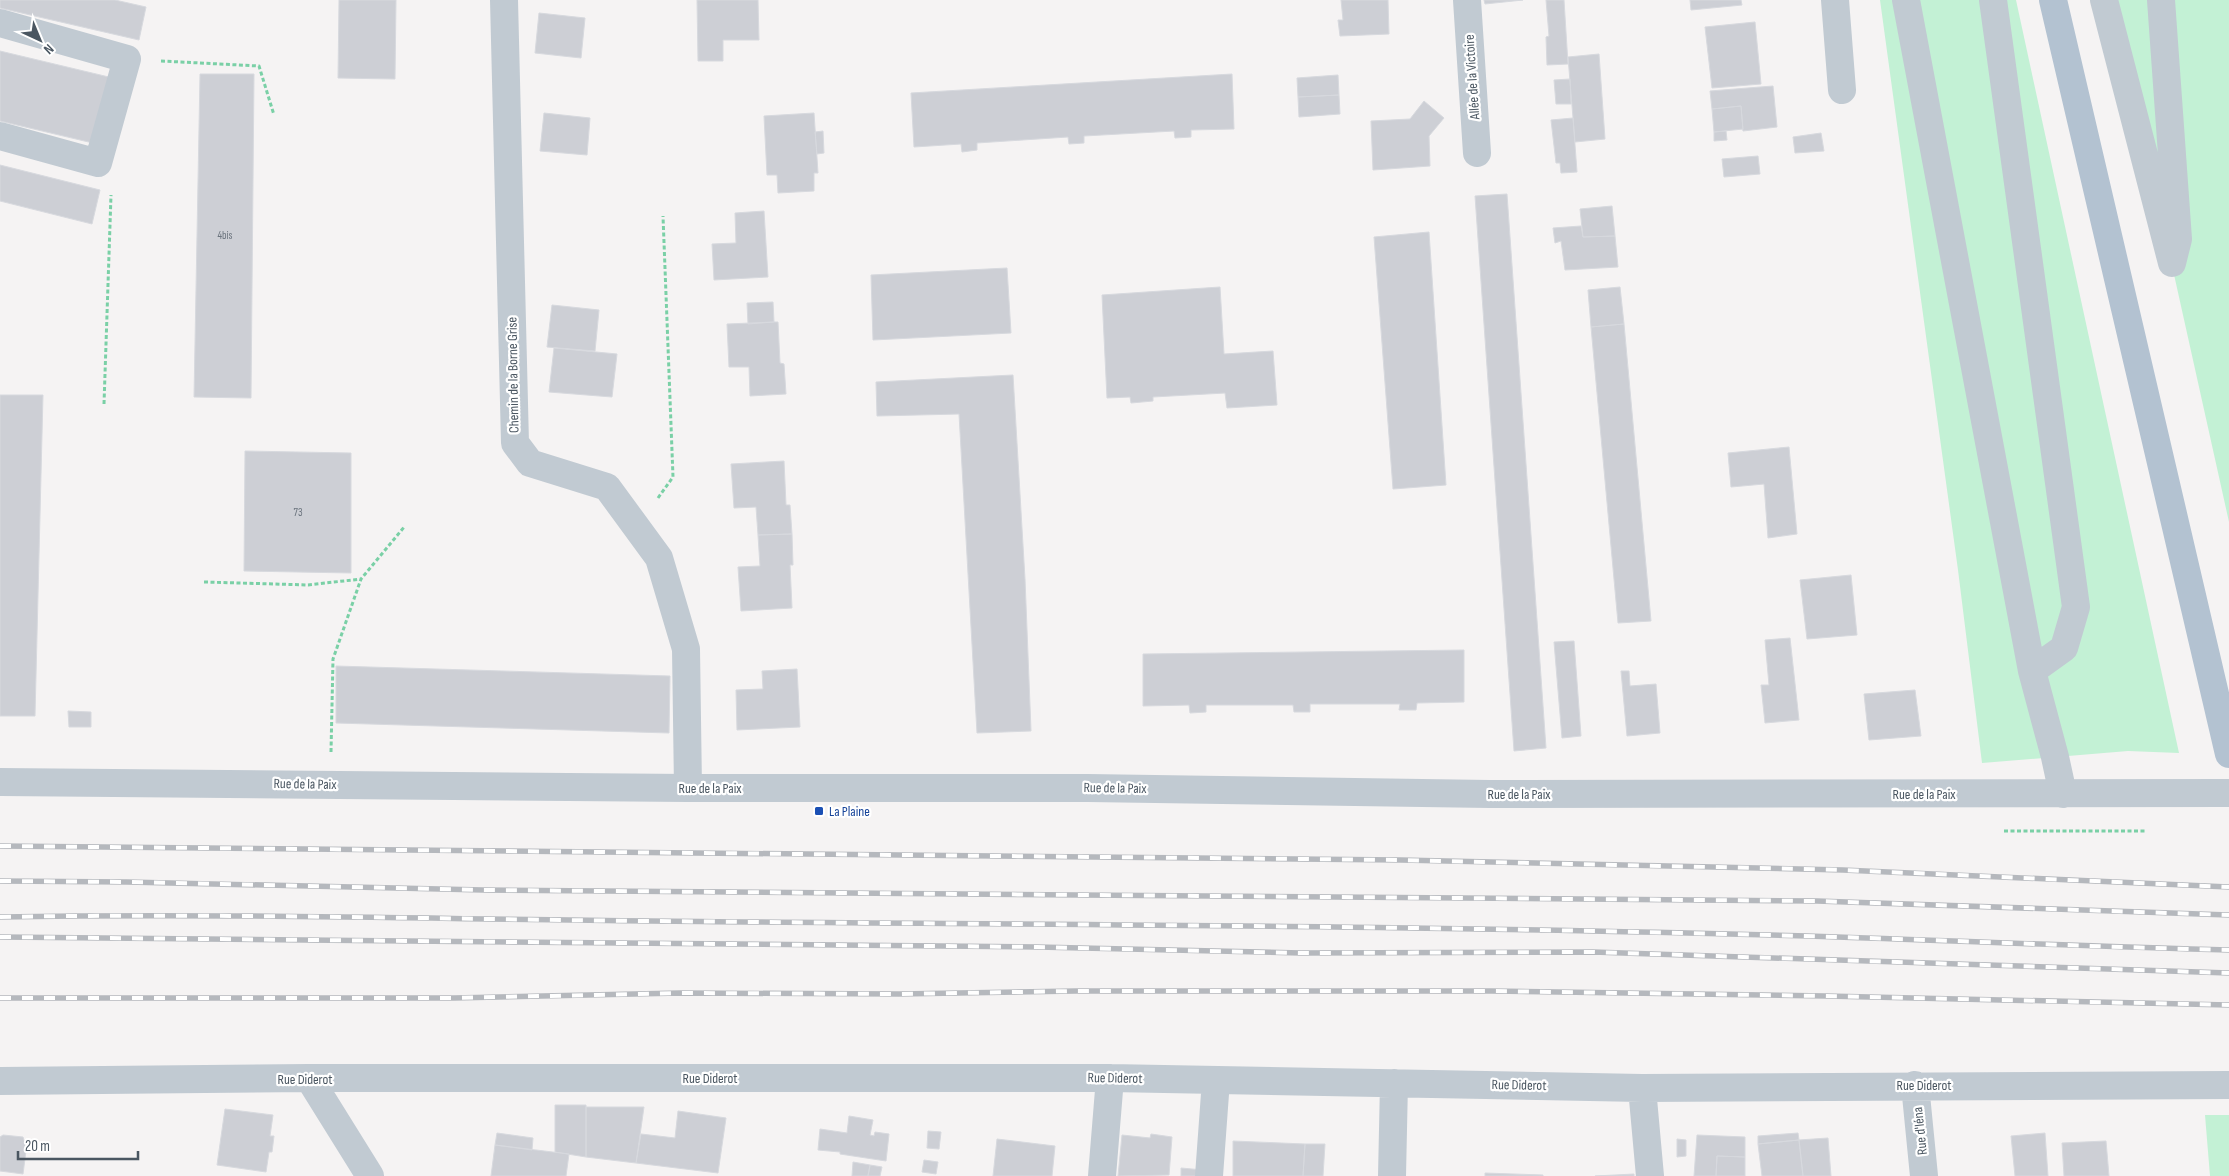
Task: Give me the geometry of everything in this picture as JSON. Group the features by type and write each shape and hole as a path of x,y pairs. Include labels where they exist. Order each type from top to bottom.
{"main road":[{"path":"2053,0 2229,754"}],"street":[{"name":"Chemin de la Borne Grise","path":"504,0 515,443 530,463 607,487 659,558 686,649 688,788"},
{"name":"Allée de la Victoire","path":"1467,0 1476,154"},
{"path":"1835,0 1842,90"},
{"path":"1906,0 2032,671 2063,794"},
{"path":"1993,0 2076,608 2064,648 2032,671"},
{"path":"2104,0 2172,263 2178,239 2161,0"},
{"path":"0,23 127,59 98,164 0,136"},
{"name":"Rue de la Paix","path":"0,782 688,788 1088,788 1490,794 2218,794"},
{"path":"309,1078 370,1176"},
{"name":"Rue Diderot","path":"0,1082 309,1078 1110,1078 1642,1088 1915,1085 2229,1085"},
{"path":"1102,1176 1110,1078"},
{"path":"1210,1176 1216,1080"},
{"path":"1392,1176 1394,1083"},
{"name":"Rue d'Iéna","path":"1915,1085 1924,1176"},
{"path":"1642,1088 1650,1176"}],"path":[{"path":"127,59 259,66 274,115"},
{"path":"98,164 112,185 104,404"},
{"path":"637,528 673,477 663,216"},
{"path":"330,785 333,660 361,579 405,526"},
{"path":"204,582 308,585 361,579"}],"green space":[{"path":"1880,0 2016,0 2179,753 2128,751 1982,763 1958,570"},
{"path":"2113,0 2229,0 2229,522"},
{"path":"2205,1115 2229,1115 2229,1176 2210,1176"}],"building":[{"path":"0,0 115,0 146,7 139,40 0,8"},
{"path":"339,0 396,0 395,79 338,78"},
{"path":"697,0 758,0 759,40 723,40 723,61 698,61"},
{"path":"1341,0 1388,0 1389,34 1340,36 1338,20 1343,20"},
{"path":"1484,0 1523,0 1485,4"},
{"path":"1546,0 1564,0 1568,64 1547,65 1546,37 1549,36"},
{"path":"1690,0 1741,0 1742,5 1691,10"},
{"path":"539,13 585,18 581,58 535,53"},
{"path":"1755,22 1761,84 1712,88 1705,27"},
{"path":"0,51 113,78 97,144 0,121"},
{"path":"1599,54 1605,139 1575,142 1568,57"},
{"path":"200,74 254,74 251,398 194,397"},
{"path":"1232,74 1234,129 1191,130 1191,137 1175,138 1174,131 1084,136 1084,143 1069,144 1068,137 977,143 977,150 962,152 961,144 914,147 911,93"},
{"path":"1338,75 1339,95 1298,97 1297,78"},
{"path":"1570,79 1571,104 1556,104 1554,80"},
{"path":"1773,86 1777,127 1743,131 1741,106 1712,109 1710,91"},
{"path":"1339,95 1340,114 1299,117 1298,97"},
{"path":"1424,101 1444,118 1429,136 1430,166 1373,170 1371,121 1410,119"},
{"path":"1741,106 1743,129 1714,132 1712,109"},
{"path":"544,113 590,118 587,155 540,151"},
{"path":"814,113 818,173 814,173 814,191 778,193 777,175 767,175 764,116"},
{"path":"1573,118 1577,172 1561,173 1560,163 1556,163 1551,120"},
{"path":"823,131 824,153 817,154 815,132"},
{"path":"1726,131 1727,140 1714,141 1714,132"},
{"path":"1821,133 1824,151 1795,153 1793,137"},
{"path":"1758,156 1760,174 1724,177 1722,159"},
{"path":"0,165 100,190 92,224 0,201"},
{"path":"1507,194 1546,748 1514,751 1475,196"},
{"path":"1612,206 1615,236 1583,237 1580,209"},
{"path":"764,211 768,277 714,280 712,244 736,243 735,213"},
{"path":"1581,226 1583,237 1615,236 1618,267 1565,270 1561,241 1555,243 1553,228"},
{"path":"1429,232 1446,485 1393,489 1374,237"},
{"path":"1007,268 1011,333 873,340 871,275"},
{"path":"1220,287 1224,354 1273,351 1277,405 1227,408 1225,393 1153,397 1153,401 1131,403 1130,397 1107,398 1102,295"},
{"path":"1620,287 1624,324 1591,327 1588,290"},
{"path":"773,302 774,322 748,324 747,303"},
{"path":"552,305 599,310 595,351 547,347"},
{"path":"778,322 780,363 784,364 786,394 750,396 749,367 729,367 727,324"},
{"path":"1624,324 1651,621 1618,623 1591,327"},
{"path":"554,348 617,354 612,397 549,392"},
{"path":"1013,375 1025,579 1031,731 977,733 959,414 877,416 876,382"},
{"path":"0,395 43,395 35,716 0,716"},
{"path":"1789,447 1797,534 1768,538 1764,484 1731,487 1728,453"},
{"path":"245,451 351,453 351,573 244,571"},
{"path":"784,461 786,505 790,505 792,534 758,535 756,507 734,508 731,464"},
{"path":"792,534 793,565 790,565 792,608 741,611 738,567 760,566 758,535"},
{"path":"1851,575 1857,635 1807,639 1800,580"},
{"path":"1790,638 1799,720 1765,723 1761,685 1769,685 1765,640"},
{"path":"1574,641 1581,736 1562,738 1554,642"},
{"path":"1464,650 1464,702 1417,703 1416,710 1399,710 1400,704 1310,704 1310,712 1294,712 1293,705 1206,705 1206,712 1190,713 1189,705 1143,706 1143,654"},
{"path":"336,666 670,676 669,733 336,723"},
{"path":"797,669 800,727 737,730 736,690 763,689 762,671"},
{"path":"1621,671 1629,671 1630,686 1656,684 1660,733 1627,736"},
{"path":"1915,690 1921,736 1869,740 1864,694"},
{"path":"68,711 91,712 91,727 69,727"},
{"path":"555,1105 586,1105 586,1157 555,1152"},
{"path":"586,1107 644,1107 636,1163 586,1157"},
{"path":"225,1109 273,1115 270,1136 274,1136 272,1152 269,1152 266,1172 217,1165"},
{"path":"678,1111 726,1118 718,1173 636,1163 641,1134 675,1138"},
{"path":"849,1116 873,1120 870,1135 874,1136 875,1132 889,1134 886,1161 840,1154 840,1152 818,1150 820,1129 847,1133"},
{"path":"928,1131 941,1132 939,1149 927,1148"},
{"path":"497,1133 533,1138 532,1150 495,1145"},
{"path":"1798,1133 1799,1140 1758,1144 1758,1136"},
{"path":"2045,1133 2048,1176 2015,1176 2011,1136"},
{"path":"1151,1134 1172,1137 1169,1175 1118,1176 1122,1135 1150,1138"},
{"path":"3,1135 23,1137 25,1143 27,1143 23,1174 0,1171 0,1137"},
{"path":"1697,1135 1745,1137 1745,1157 1717,1156 1716,1176 1694,1176"},
{"path":"1828,1138 1831,1176 1803,1176 1799,1140"},
{"path":"997,1139 1055,1146 1052,1176 993,1176"},
{"path":"1677,1139 1686,1140 1686,1156 1677,1157"},
{"path":"1799,1140 1803,1176 1762,1176 1758,1144"},
{"path":"1233,1141 1305,1144 1303,1176 1233,1176"},
{"path":"2106,1141 2109,1176 2064,1176 2062,1143"},
{"path":"1305,1144 1325,1144 1323,1176 1303,1176"},
{"path":"495,1145 569,1154 566,1176 491,1176"},
{"path":"1717,1156 1745,1157 1745,1176 1716,1176"},
{"path":"924,1160 938,1162 936,1174 922,1172"},
{"path":"853,1162 870,1165 868,1176 852,1176"},
{"path":"870,1165 882,1167 880,1176 868,1176"},
{"path":"1181,1168 1203,1170 1203,1176 1181,1176"},
{"path":"1485,1173 1543,1175 1543,1176 1485,1176"},
{"path":"1634,1174 1634,1176 1595,1176"}],"railway":[{"path":"0,846 1401,860 1843,870 2229,887"},
{"path":"0,881 483,890 1817,901 2229,915"},
{"path":"0,917 244,916 1540,930 1837,937 2229,950"},
{"path":"0,937 1037,947 1301,953 1593,952 2229,973"},
{"path":"0,998 454,998 680,993 899,994 1076,991 1491,991 2229,1005"}],"place":[{"name":"La Plaine","path":"819,811"}]}
